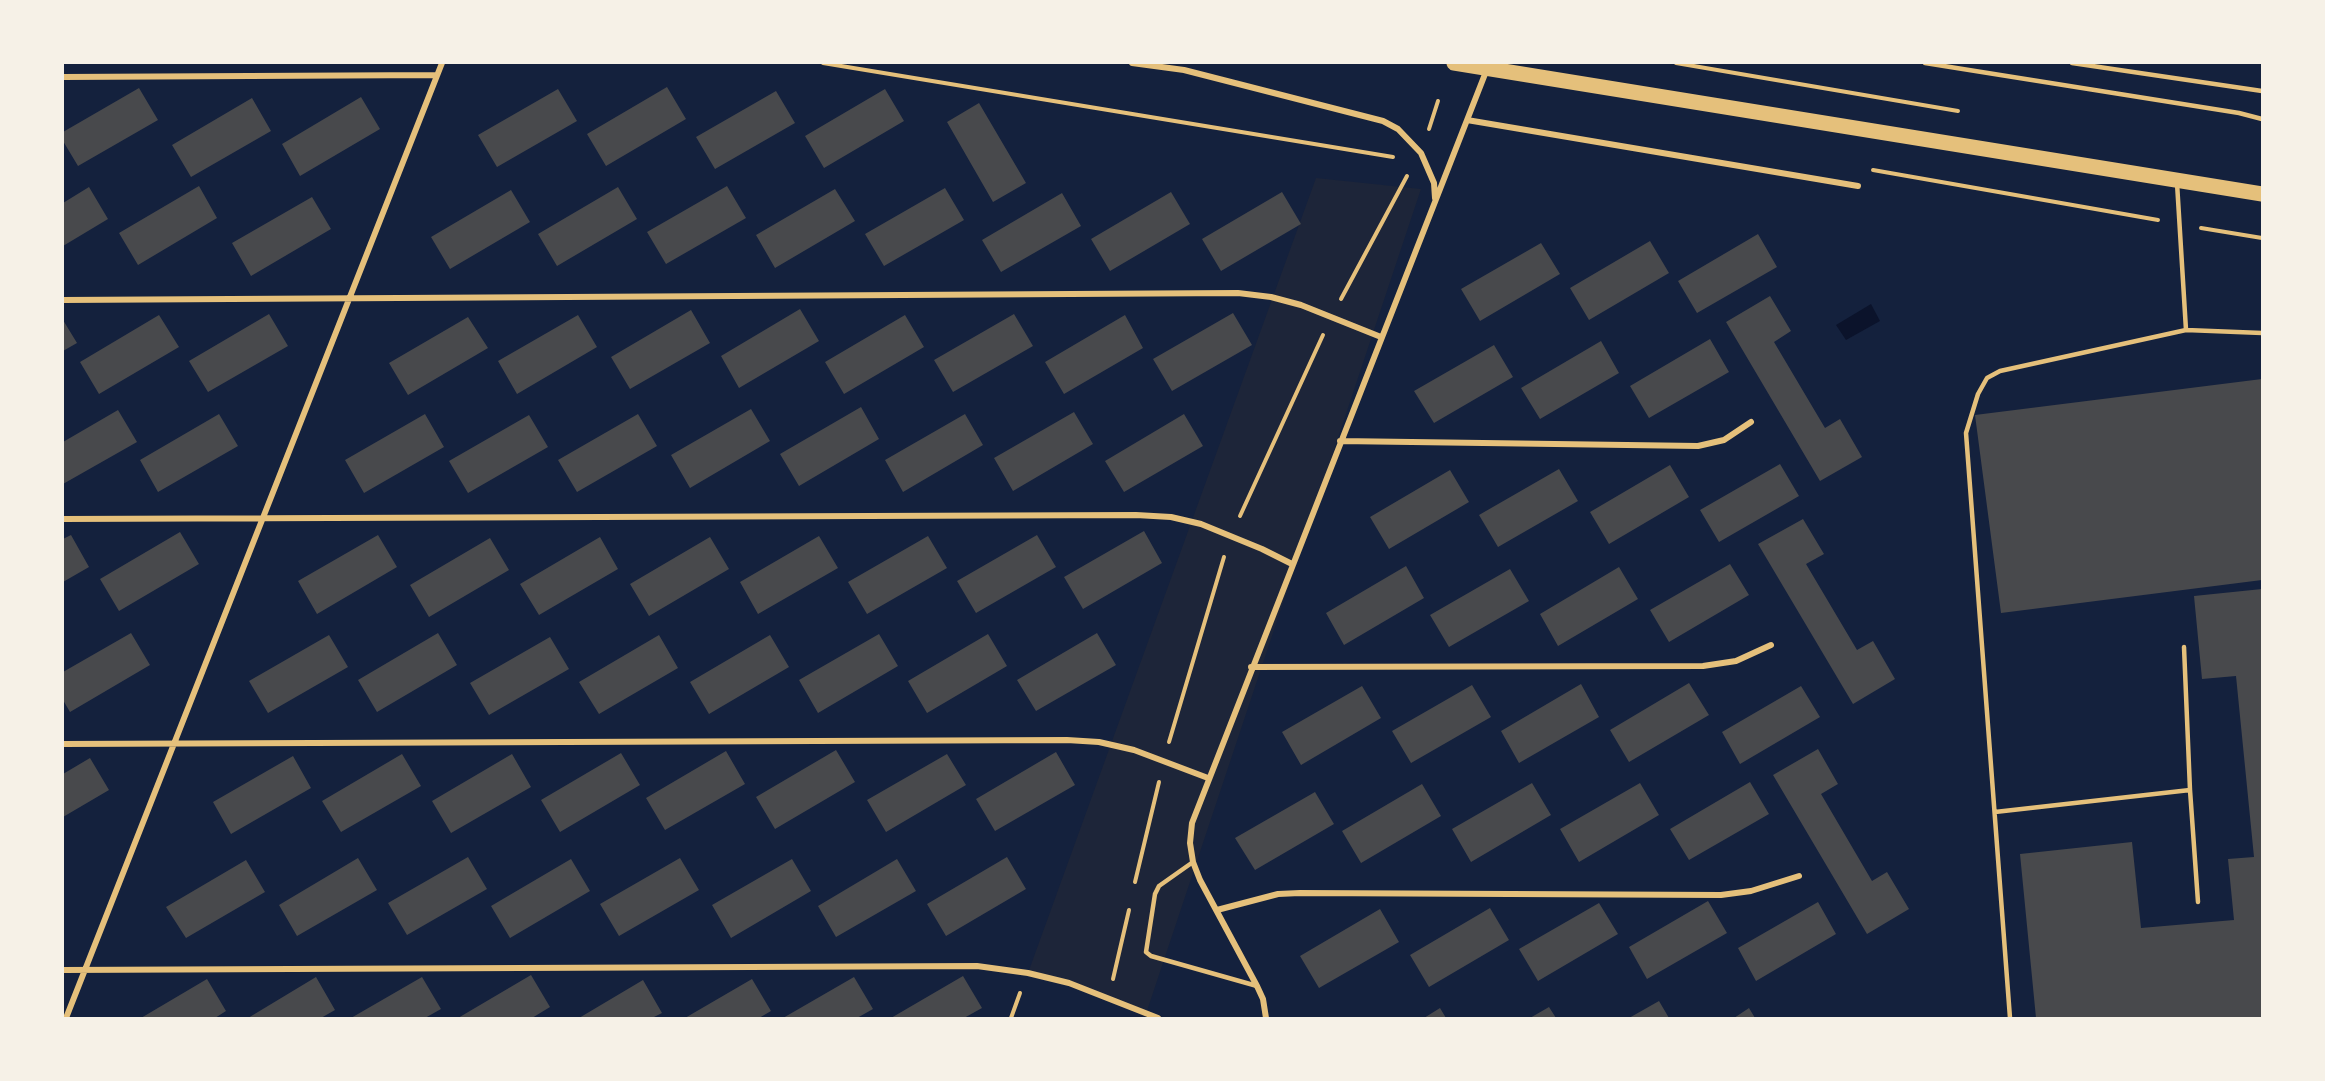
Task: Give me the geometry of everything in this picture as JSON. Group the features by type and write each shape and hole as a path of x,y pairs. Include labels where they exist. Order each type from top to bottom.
{"main road":[{"path":"1454,63 1488,66 2262,194"}],"street":[{"path":"66,1018 442,63"},
{"path":"1132,63 1184,70 1367,116 1398,129 1411,140 1429,167 1434,183 1435,198"},
{"path":"1266,1018 1263,999 1257,986 1193,862 1190,843 1192,823 1251,667 1488,66"},
{"path":"63,77 437,75"},
{"path":"1467,120 1858,186"},
{"path":"63,300 1238,294 1271,297 1301,306 1381,337"},
{"path":"1340,441 1698,446 1724,440 1751,422"},
{"path":"63,519 1136,514 1201,524 1292,564"},
{"path":"1251,667 1703,666 1736,661 1772,645"},
{"path":"63,744 1066,740 1099,742 1134,750 1208,778"},
{"path":"1216,910 1278,894 1300,893 1721,895 1751,891 1799,876"},
{"path":"63,970 976,966 1028,973 1069,983 1158,1018"}],"lane":[{"path":"1925,63 2239,113 2262,119"},
{"path":"2072,63 2262,92"},
{"path":"2177,180 2186,330"},
{"path":"2010,1018 1966,433 1978,394 1987,378 2000,371 2186,330 2262,333"},
{"path":"2184,647 2190,790 2198,902"},
{"path":"1995,812 2190,790"},
{"path":"1193,862 1159,886 1155,894 1146,952 1151,956 1257,986"}],"path":[{"path":"1676,63 1958,111"}],"shaded area":[{"path":"1316,178 1421,189 1145,1017 1108,997 1028,973"},
{"path":"1871,304 1880,321 1846,340 1836,325"}],"building":[{"path":"667,87 686,119 606,166 587,134"},
{"path":"139,88 158,120 78,166 63,141 63,132"},
{"path":"558,89 577,121 497,167 478,135"},
{"path":"885,89 904,121 824,168 805,136"},
{"path":"776,91 795,123 715,169 696,137"},
{"path":"361,97 380,129 300,176 282,144"},
{"path":"252,98 271,131 191,177 172,145"},
{"path":"979,103 1026,183 993,202 947,122"},
{"path":"199,186 217,218 138,265 119,233"},
{"path":"727,186 746,218 666,264 647,232"},
{"path":"89,187 108,219 63,246 63,203"},
{"path":"618,187 637,219 557,266 538,234"},
{"path":"945,188 964,220 884,266 865,234"},
{"path":"835,189 855,221 775,268 756,235"},
{"path":"511,190 530,222 450,269 431,237"},
{"path":"1171,192 1190,224 1110,271 1091,239"},
{"path":"1282,192 1301,224 1221,271 1202,239"},
{"path":"1062,193 1081,226 1001,272 982,240"},
{"path":"312,197 331,229 251,276 232,243"},
{"path":"1758,234 1777,267 1697,313 1678,281"},
{"path":"1650,241 1669,273 1589,320 1570,288"},
{"path":"1541,243 1560,274 1480,321 1461,289"},
{"path":"1770,296 1791,331 1774,342 1825,428 1840,419 1862,457 1820,481 1726,322"},
{"path":"800,309 819,341 739,388 721,356"},
{"path":"691,310 710,343 630,389 611,357"},
{"path":"1233,313 1252,345 1172,391 1153,359"},
{"path":"269,314 288,346 208,392 189,361"},
{"path":"1014,314 1033,346 953,392 934,360"},
{"path":"159,315 179,347 99,394 80,362"},
{"path":"578,315 597,347 517,394 498,361"},
{"path":"905,315 924,347 844,394 825,362"},
{"path":"1125,315 1143,348 1064,394 1045,362"},
{"path":"468,317 488,348 408,395 389,363"},
{"path":"63,320 77,343 63,351"},
{"path":"1710,339 1729,372 1649,418 1630,386"},
{"path":"1601,341 1619,373 1540,419 1521,388"},
{"path":"1494,345 1513,377 1434,423 1414,391"},
{"path":"2262,379 2262,580 2001,613 1975,415"},
{"path":"861,407 879,439 799,486 780,454"},
{"path":"751,409 770,441 690,488 671,455"},
{"path":"118,410 137,442 63,484 63,442"},
{"path":"1074,412 1093,444 1013,491 994,458"},
{"path":"219,414 238,446 158,492 140,460"},
{"path":"425,414 444,447 364,493 345,460"},
{"path":"638,414 657,446 577,492 558,460"},
{"path":"965,414 983,445 903,492 885,460"},
{"path":"1184,414 1203,446 1124,492 1105,461"},
{"path":"529,415 548,447 468,493 449,461"},
{"path":"1780,464 1799,496 1719,542 1700,510"},
{"path":"1670,465 1689,497 1609,544 1590,512"},
{"path":"1559,469 1578,501 1498,547 1479,515"},
{"path":"1450,470 1469,502 1389,549 1370,517"},
{"path":"1803,519 1824,554 1806,564 1857,650 1873,641 1895,679 1853,704 1758,544"},
{"path":"1144,531 1162,563 1083,609 1064,577"},
{"path":"180,532 199,564 119,611 100,579"},
{"path":"71,535 89,567 63,582 63,539"},
{"path":"378,535 397,567 317,614 298,581"},
{"path":"1037,535 1056,567 976,613 957,581"},
{"path":"819,536 838,568 758,614 740,582"},
{"path":"928,536 947,568 867,614 848,582"},
{"path":"600,537 618,569 539,615 520,584"},
{"path":"710,537 729,569 649,616 630,584"},
{"path":"490,538 509,570 429,617 410,585"},
{"path":"1730,564 1749,595 1669,642 1650,610"},
{"path":"1406,566 1424,598 1344,645 1326,613"},
{"path":"1619,567 1638,599 1558,646 1540,614"},
{"path":"1510,569 1529,601 1449,647 1430,615"},
{"path":"2262,589 2262,1018 2036,1018 2020,854 2132,842 2141,928 2234,920 2228,859 2254,857 2236,676 2202,679 2194,596"},
{"path":"131,633 150,665 70,712 63,700 63,672"},
{"path":"438,633 457,665 377,712 358,680"},
{"path":"1097,633 1116,665 1036,711 1017,680"},
{"path":"879,634 898,666 818,713 799,680"},
{"path":"988,634 1007,666 927,713 908,681"},
{"path":"329,635 348,667 268,713 249,681"},
{"path":"659,635 678,668 599,714 579,682"},
{"path":"770,635 789,667 709,714 690,682"},
{"path":"550,637 569,669 489,715 470,683"},
{"path":"1689,683 1709,715 1629,762 1610,730"},
{"path":"1581,684 1599,717 1519,763 1501,731"},
{"path":"1472,685 1491,717 1411,763 1392,731"},
{"path":"1362,686 1381,718 1301,765 1282,732"},
{"path":"1801,686 1820,717 1740,764 1722,732"},
{"path":"1818,749 1838,784 1821,794 1872,881 1887,872 1909,909 1867,934 1773,775"},
{"path":"836,750 855,782 775,829 756,797"},
{"path":"726,751 745,784 665,830 646,798"},
{"path":"1056,752 1075,785 995,831 976,799"},
{"path":"621,753 640,785 560,832 541,800"},
{"path":"402,754 421,786 341,832 322,801"},
{"path":"512,754 531,787 451,833 432,801"},
{"path":"947,754 966,785 886,832 867,800"},
{"path":"293,756 311,788 231,834 213,802"},
{"path":"90,758 109,790 63,817 63,774"},
{"path":"1750,782 1769,814 1689,860 1670,829"},
{"path":"1532,783 1551,815 1471,862 1452,829"},
{"path":"1640,783 1659,815 1579,862 1560,829"},
{"path":"1422,784 1441,816 1361,863 1342,831"},
{"path":"1315,792 1334,824 1255,870 1235,838"},
{"path":"468,857 487,889 407,935 388,903"},
{"path":"1007,857 1026,889 946,936 927,904"},
{"path":"358,858 377,890 297,936 279,905"},
{"path":"680,858 699,890 619,936 600,904"},
{"path":"571,859 590,891 510,938 491,906"},
{"path":"792,859 811,891 731,938 712,905"},
{"path":"897,859 916,891 836,937 818,906"},
{"path":"246,860 265,892 186,938 166,907"},
{"path":"1708,901 1727,933 1647,979 1629,947"},
{"path":"1818,902 1836,934 1756,981 1738,948"},
{"path":"1599,903 1618,934 1538,981 1519,949"},
{"path":"1490,908 1509,940 1429,987 1410,955"},
{"path":"1380,909 1399,942 1319,988 1300,956"},
{"path":"531,975 550,1007 532,1018 458,1018"},
{"path":"963,976 982,1008 964,1018 891,1018"},
{"path":"316,977 335,1010 321,1018 248,1018"},
{"path":"422,977 441,1009 425,1018 351,1018"},
{"path":"854,977 873,1009 857,1018 783,1018"},
{"path":"207,979 226,1011 215,1018 141,1018"},
{"path":"752,979 771,1011 759,1018 685,1018"},
{"path":"643,980 662,1013 652,1018 579,1018"},
{"path":"1659,1001 1669,1018 1629,1018"},
{"path":"1549,1007 1556,1018 1530,1018"},
{"path":"1440,1008 1446,1018 1424,1018"},
{"path":"1749,1008 1755,1018 1734,1018"}]}
